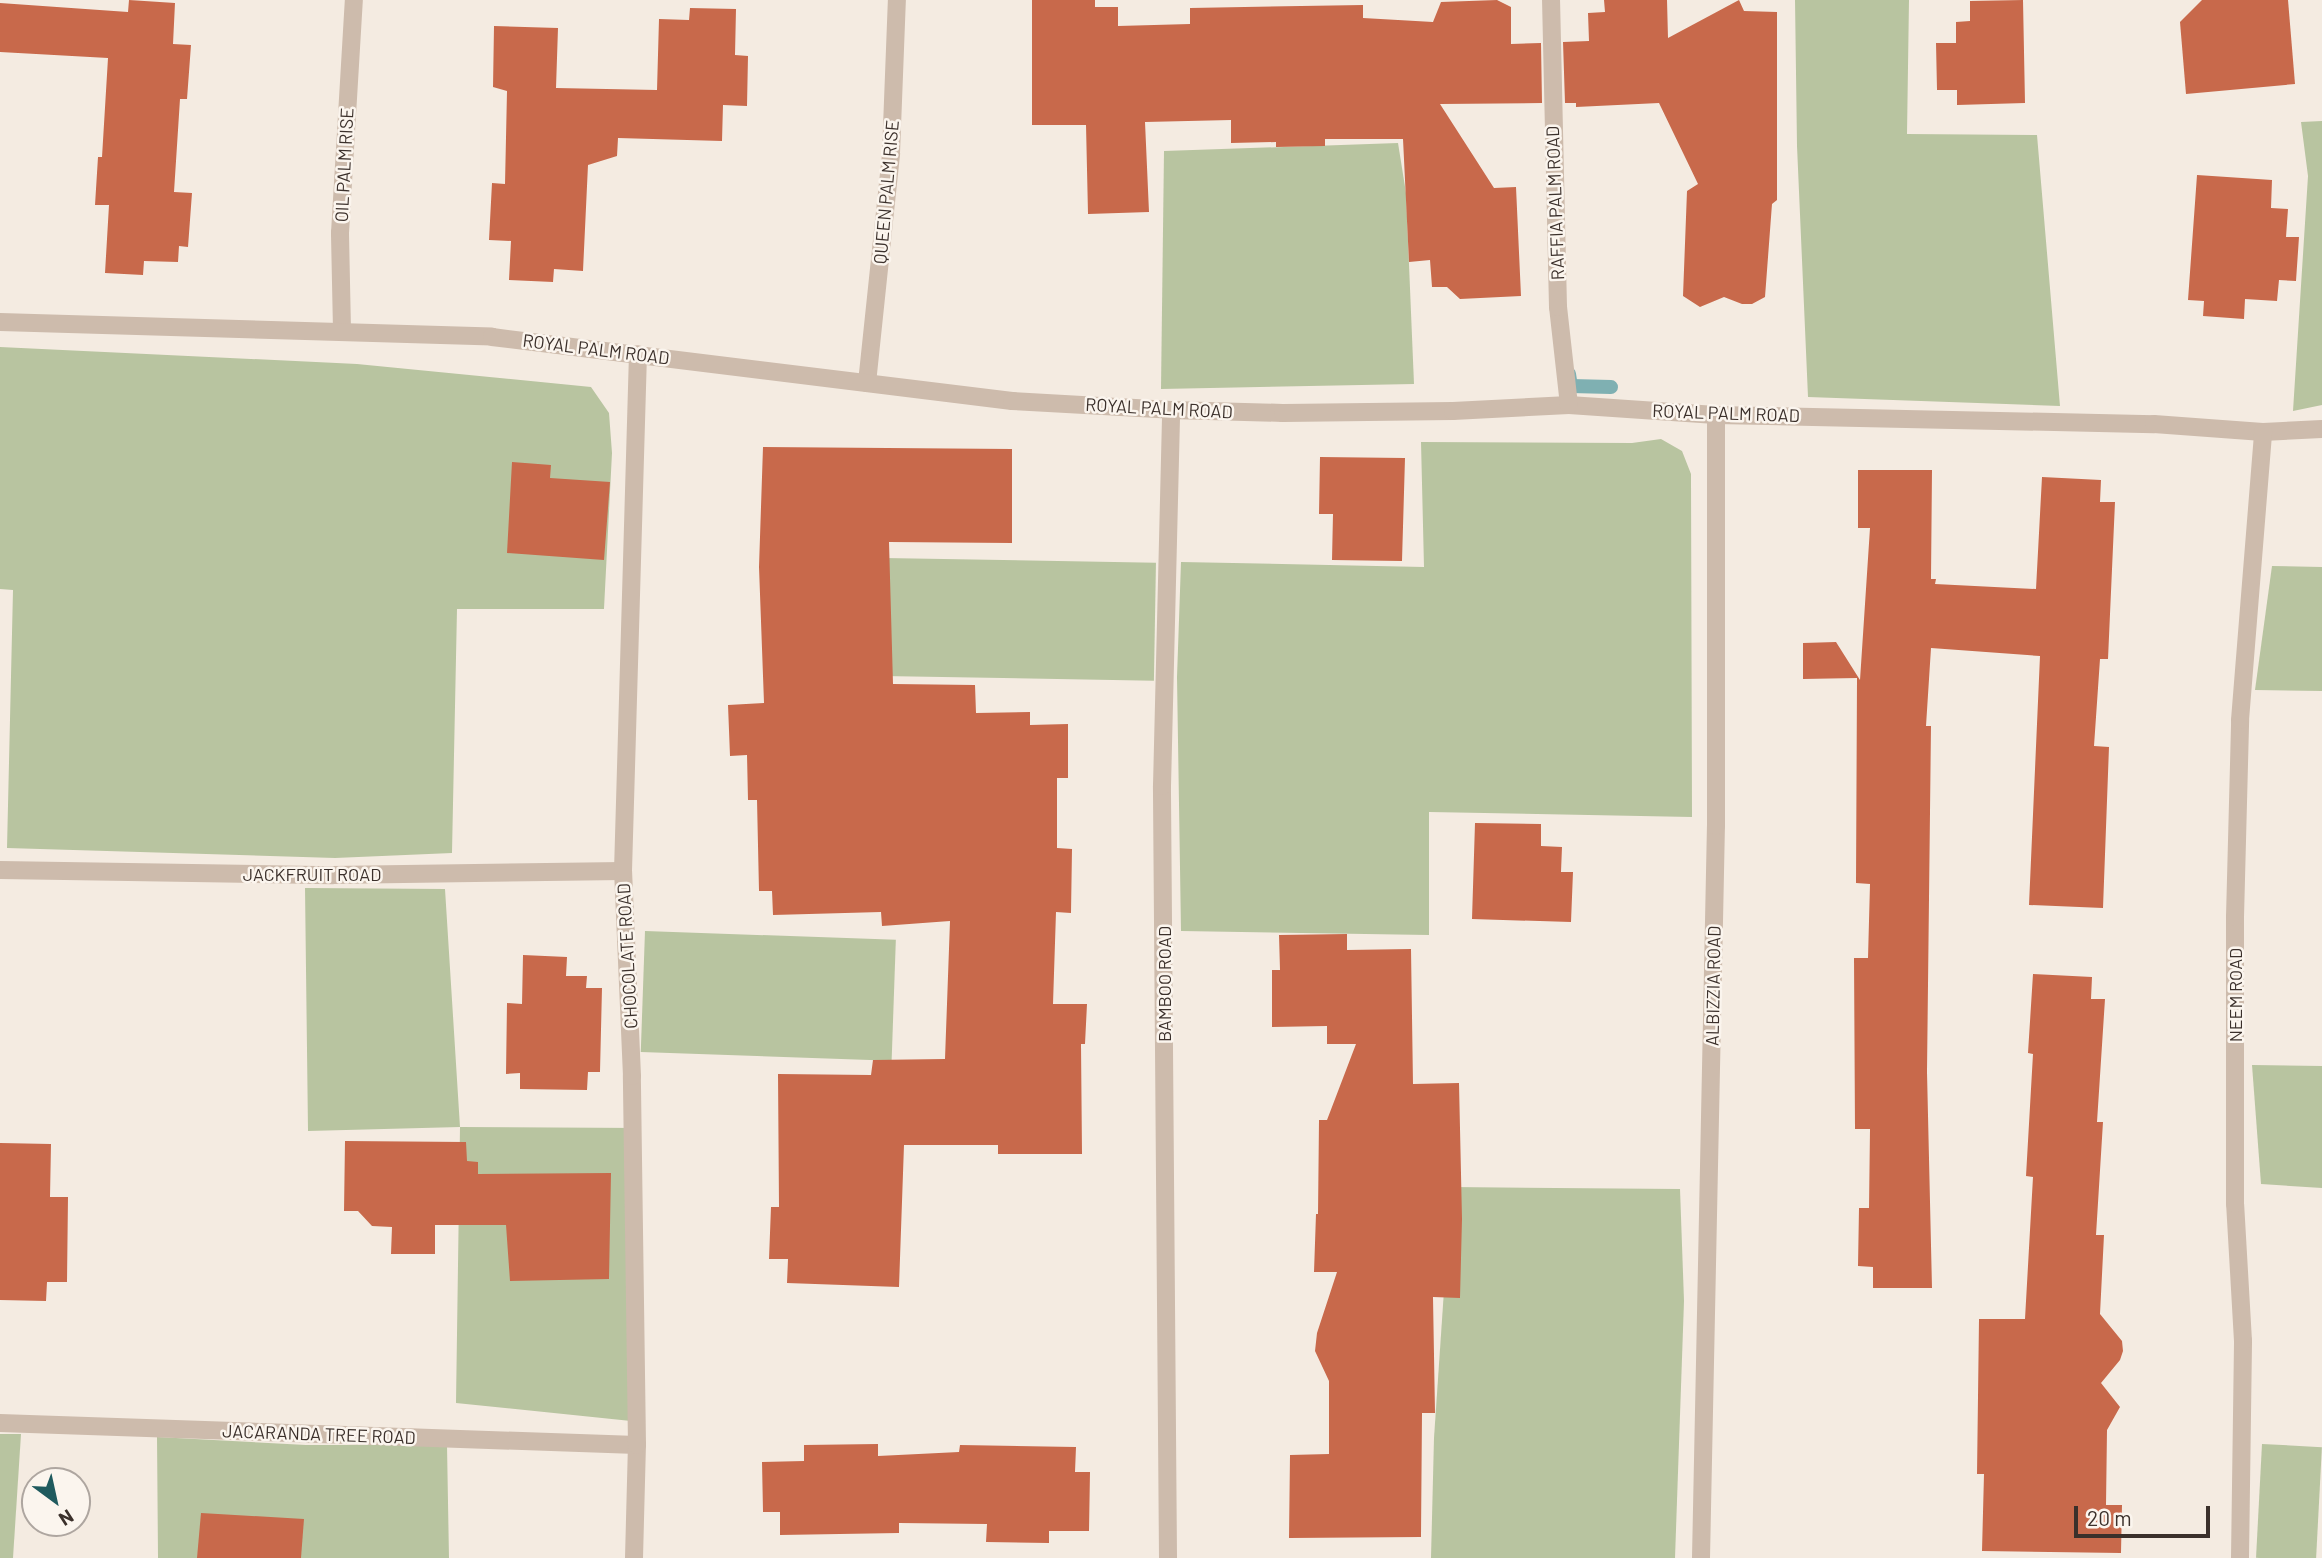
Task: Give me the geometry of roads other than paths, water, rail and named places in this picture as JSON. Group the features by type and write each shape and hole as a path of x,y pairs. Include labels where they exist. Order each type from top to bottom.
{"street":[{"name":"OIL PALM RISE","path":"342,330 340,233 354,0"},
{"name":"QUEEN PALM RISE","path":"867,383 891,153 897,0"},
{"name":"RAFFIA PALM ROAD","path":"1550,0 1558,307 1569,405"},
{"name":"ROYAL PALM ROAD","path":"0,322 342,330 492,337 1012,401 1171,410 1387,412 1569,405 1716,415 2154,424 2263,432 2322,429"},
{"name":"CHOCOLATE ROAD","path":"634,1558 638,1445 632,1076 623,871 638,354"},
{"name":"BAMBOO ROAD","path":"1168,1558 1162,786 1171,410"},
{"name":"ALBIZZIA ROAD","path":"1701,1558 1716,826 1716,415"},
{"name":"NEEM ROAD","path":"2240,1558 2243,1341 2235,1191 2235,917 2240,720 2263,432"},
{"name":"JACKFRUIT ROAD","path":"0,870 333,875 623,871"},
{"name":"JACARANDA TREE ROAD","path":"0,1423 638,1445"}],"waterway":[{"path":"1569,374 1571,386 1611,387"}]}
